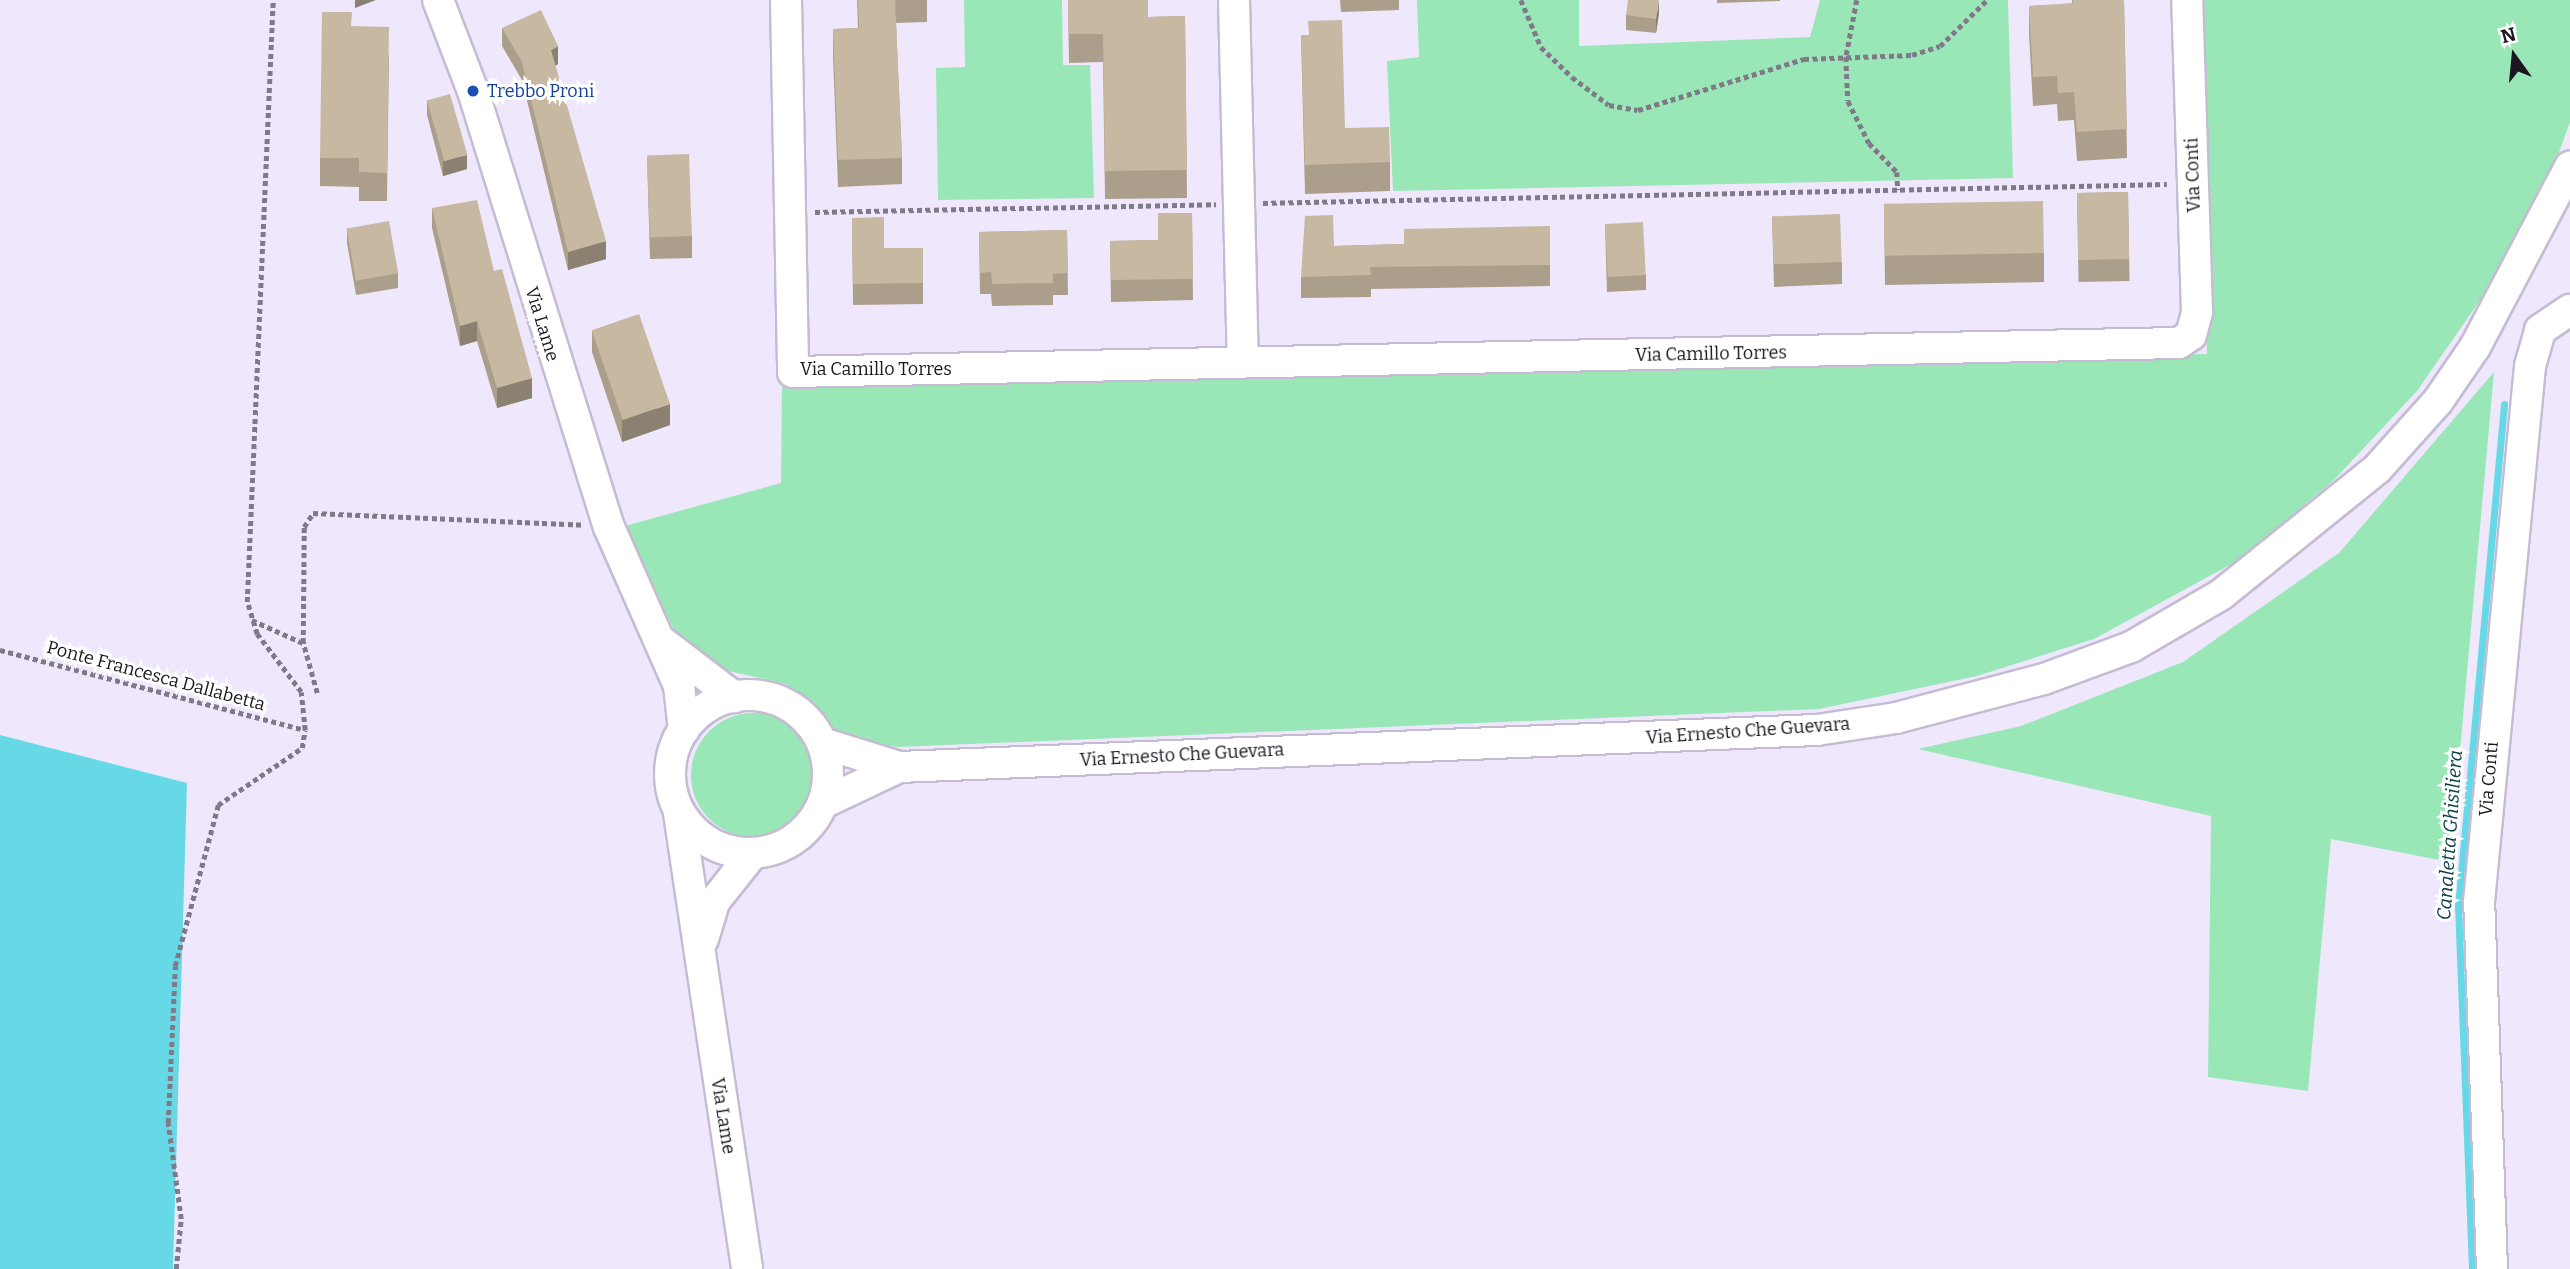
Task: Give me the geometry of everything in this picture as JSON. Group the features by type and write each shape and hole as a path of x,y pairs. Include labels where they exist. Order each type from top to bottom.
{"street":[{"name":"Via Lame","path":"438,0 473,91 609,527 662,642 682,695 684,730"},
{"name":"Via Camillo Torres","path":"786,0 793,372 2179,343"},
{"path":"1234,0 1243,362"},
{"name":"Via Conti","path":"2179,343 2191,335 2197,312 2187,0"},
{"name":"Via Ernesto Che Guevara","path":"822,743 899,767 1817,730 1896,718 2044,679 2131,647 2222,594 2377,469 2438,401 2475,347 2570,167"},
{"name":"Via Conti","path":"2492,1269 2481,874 2530,366 2540,330 2570,310"},
{"name":"Via Lame","path":"662,642 734,697"},
{"path":"762,696 792,708 822,743 828,776 823,803 799,835 753,853 712,844 678,809 671,764 684,730 706,708 734,697 762,696"},
{"name":"Via Ernesto Che Guevara","path":"823,803 899,767"},
{"name":"Via Lame","path":"678,809 692,876 699,964 747,1269"},
{"name":"Via Lame","path":"699,964 714,902 753,853"}],"path":[{"path":"176,1269 181,1219 168,1123 175,966 218,804 302,748 305,730 294,676 251,619 273,0"},
{"path":"1521,0 1541,47 1572,77 1608,105 1638,110 1754,72 1846,57 1881,60 1940,46 1987,0"},
{"path":"1857,0 1846,57 1856,124 1897,172 1898,190"},
{"path":"790,213 2193,184"},
{"path":"317,694 303,643 304,527 313,513 330,509 609,527"},
{"path":"251,619 303,643"},
{"name":"Ponte Francesca Dallabetta","path":"0,650 305,730"}],"green space":[{"path":"964,0 1062,0 1063,65 1090,65 1094,198 938,200 936,68 965,67"},
{"path":"1417,0 1579,0 1579,46 1810,37 1820,0 2008,0 2013,178 1393,191 1387,61 1419,57"},
{"path":"2202,0 2570,0 2570,122 2552,172 2483,296 2417,391 2334,480 2237,561 2094,639 1977,676 1819,709 898,747 851,740 827,727 786,684 711,667 676,633 621,527 781,483 782,384 2207,354"},
{"path":"2494,372 2450,862 2331,839 2308,1091 2208,1077 2211,816 1918,749 2021,726 2183,662 2339,553"},
{"path":"753,713 777,717 797,731 811,751 815,775 811,799 797,819 777,833 753,837 729,833 709,819 695,799 691,775 695,751 709,731 729,717"}],"water":[{"path":"0,735 187,783 173,1269 0,1269"}],"building":[{"path":"858,0 895,0 902,158 838,160 833,29 859,28"},
{"path":"1068,0 1148,0 1148,17 1185,16 1187,170 1105,171 1103,34 1069,34"},
{"path":"1628,0 1659,0 1656,19 1626,15"},
{"path":"2073,0 2124,0 2127,129 2077,132 2074,92 2058,93 2057,76 2033,77 2029,6 2073,3"},
{"path":"541,10 558,46 551,50 606,241 568,252 522,62 502,28"},
{"path":"322,12 352,12 351,26 389,27 387,173 359,172 359,158 320,158"},
{"path":"1342,20 1345,128 1389,127 1390,162 1305,165 1301,35 1309,35 1308,21"},
{"path":"450,94 467,155 444,161 427,101"},
{"path":"689,154 692,236 650,237 647,155"},
{"path":"2128,192 2129,259 2078,260 2077,193"},
{"path":"477,200 494,271 502,269 532,378 497,388 477,321 460,326 432,208"},
{"path":"2043,201 2044,253 1885,256 1884,204"},
{"path":"1158,213 1192,213 1193,279 1111,280 1110,241 1158,240"},
{"path":"1840,214 1842,262 1774,264 1772,216"},
{"path":"1333,215 1334,246 1404,244 1404,229 1550,226 1550,265 1370,267 1371,275 1301,277 1305,216"},
{"path":"884,217 884,248 923,248 923,283 853,284 852,218"},
{"path":"389,221 398,273 356,281 347,228"},
{"path":"1643,222 1646,275 1608,277 1605,224"},
{"path":"1067,230 1068,273 1053,274 1053,283 992,284 991,272 980,273 979,232"},
{"path":"639,314 670,404 623,420 592,330"}],"waterway":[{"name":"Canaletta Ghisiliera","path":"2472,1269 2458,906 2504,404"}],"place":[{"name":"Trebbo Proni","path":"473,91"}]}
